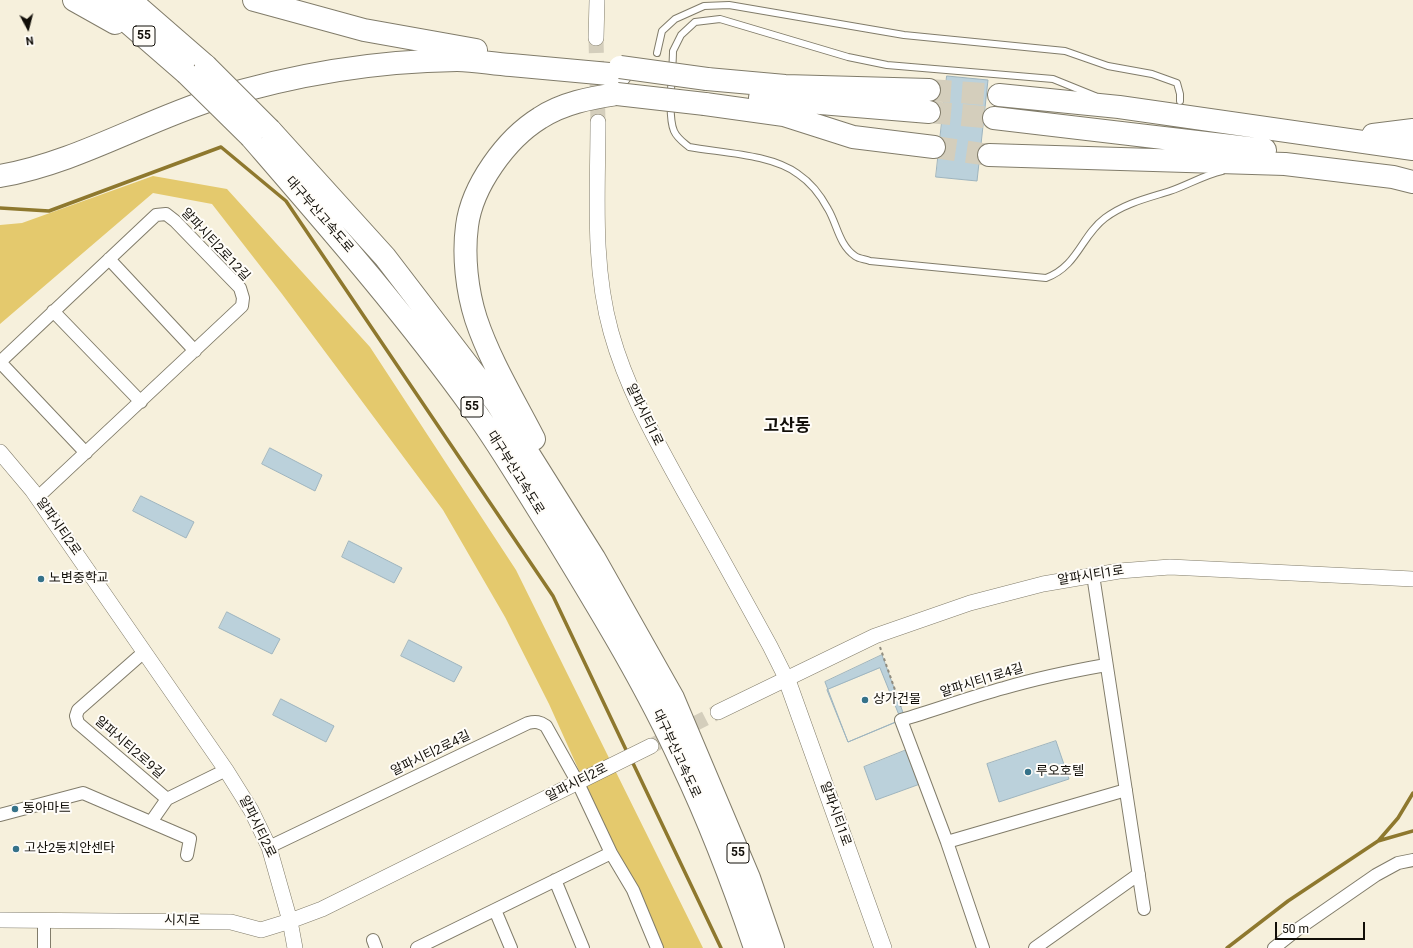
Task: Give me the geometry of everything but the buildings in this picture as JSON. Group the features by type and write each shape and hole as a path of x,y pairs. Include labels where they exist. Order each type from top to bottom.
{"highway":[{"path":"74,0 156,46"},
{"name":"대구부산고속도로","path":"102,0 156,46 196,70"},
{"name":"대구부산고속도로","path":"130,0 196,70 385,257 486,390 594,558 673,698 749,878 773,948"},
{"path":"254,0 364,30 619,80"},
{"path":"0,176 23,172 74,156 150,122 213,100 271,83 389,64 458,60 707,92 929,112"},
{"path":"0,185 32,179 70,167 174,125 258,100 314,87 460,72 619,80"},
{"path":"594,558 495,362 481,331 473,307 468,278 467,226 471,208 487,173 499,156 522,132 540,118 555,110 589,98 619,80"},
{"path":"707,92 785,86 929,90"},
{"path":"707,92 853,137 934,147"},
{"path":"999,95 1119,108 1413,149"},
{"path":"994,118 1413,167"},
{"path":"1342,138 1413,130"},
{"name":"대구부산고속도로","path":"260,133 475,411 587,588 653,706 686,772 738,896 755,948"},
{"path":"989,155 1285,164 1394,177 1413,182"}],"main road":[{"name":"알파시티1로","path":"787,680 883,948"}],"street":[{"path":"596,38 597,0"},
{"name":"알파시티1로","path":"598,122 599,254 602,286 611,331 623,370 650,428 770,646 787,680 875,636 970,603 1043,584 1093,575 1119,571 1170,567 1413,579"},
{"name":"알파시티2로12길","path":"37,498 86,453 141,402 242,306 243,298 240,288 175,221 166,214 156,215 0,362 86,453"},
{"path":"108,259 195,351"},
{"path":"53,311 141,402"},
{"name":"알파시티2로","path":"0,452 37,498 226,770 251,810 269,847 290,921 322,909 652,746"},
{"path":"1093,575 1144,910"},
{"name":"알파시티2로9길","path":"144,652 78,710 76,716 78,723 167,799"},
{"name":"알파시티1로4길","path":"901,720 942,709 1003,688 1058,674 1106,665"},
{"path":"718,712 787,680"},
{"path":"901,720 947,842 983,948"},
{"name":"알파시티2로4길","path":"269,847 534,721 546,726 578,783 611,853 634,890 657,948"},
{"path":"151,822 167,799 226,770"},
{"path":"947,842 1126,790"},
{"path":"0,815 83,793 190,839 187,855"},
{"path":"417,948 442,942 495,910 611,853"},
{"path":"1274,948 1298,929 1376,875 1398,863 1413,860"},
{"path":"1035,948 1138,874"},
{"path":"555,880 583,948"},
{"path":"495,910 511,948"},
{"name":"시지로","path":"0,920 231,922 261,930 290,921"},
{"path":"44,920 44,948"},
{"path":"290,921 295,948"}],"lane":[{"path":"657,54 662,31 675,19 704,6 729,5 904,35 1066,51 1108,66 1152,74 1177,83 1180,101"},
{"path":"1119,108 1085,91 1053,79 887,64 848,57 720,19 695,22 681,35 673,51 671,114 674,130 678,138 689,147 785,165 800,174 817,192 847,248 856,257 870,261 1046,278 1064,268 1104,218 1114,212 1133,202 1171,190 1215,172 1252,163"}],"path":[{"path":"875,636 905,718 901,720"}],"shaded area":[{"path":"153,176 227,189 370,347 516,570 703,948 659,948 549,704 505,617 443,510 282,294 212,204 153,193 0,324 0,225 22,223"}],"waterway":[{"path":"0,208 49,211 221,147 286,201 553,596 628,754"},
{"path":"631,759 721,948"},
{"path":"1379,840 1398,818 1413,793"},
{"path":"1227,948 1288,901 1378,841 1413,831"}],"tunnel":[{"path":"596,38 598,122"},
{"path":"929,90 999,95"},
{"path":"929,112 994,118"},
{"path":"934,147 989,155"},
{"path":"651,746 718,712"}],"place":[{"name":"노변중학교","path":"41,579"},
{"name":"상가건물","path":"865,700"},
{"name":"루오호텔","path":"1028,772"},
{"name":"동아마트","path":"15,809"},
{"name":"고산2동치안센타","path":"16,849"}],"district":[{"name":"고산동","path":"787,427"}]}
